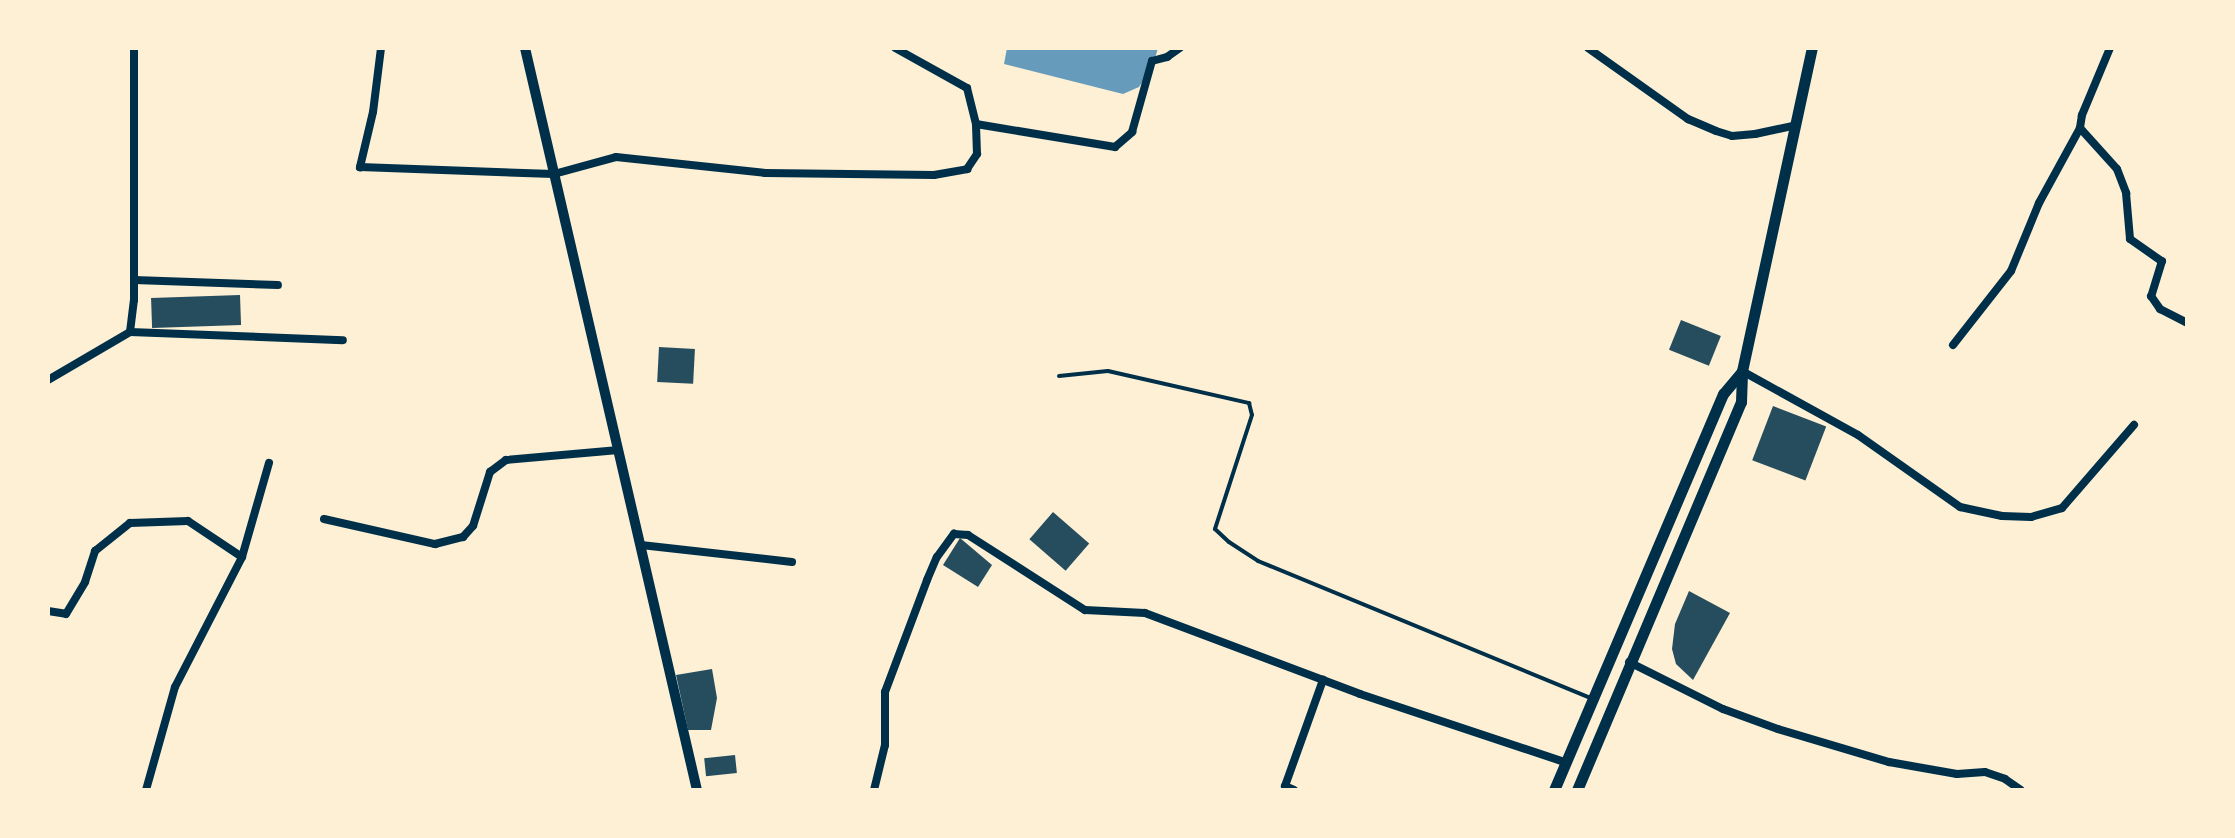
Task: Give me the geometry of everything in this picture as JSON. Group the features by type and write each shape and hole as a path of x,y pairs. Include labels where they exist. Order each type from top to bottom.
{"main road":[{"path":"1577,790 1741,402 1742,371 1812,48"},
{"path":"1554,790 1723,394 1742,371"}],"street":[{"path":"130,332 134,280 134,48"},
{"path":"381,48 373,112 360,167 554,174 616,157 765,173 934,175 967,169 977,154 976,124 967,88 895,48"},
{"path":"525,48 697,790"},
{"path":"976,124 1115,147 1132,132 1152,61 1167,57 1180,48"},
{"path":"1588,48 1688,119 1716,131 1732,136 1794,126"},
{"path":"1953,345 2011,271 2039,203 2080,128 2082,115 2110,48"},
{"path":"2080,128 2117,169 2126,193 2130,239 2162,261 2151,296 2160,309 2187,323"},
{"path":"134,280 278,285"},
{"path":"48,380 130,332 343,340"},
{"path":"1742,371 1858,435 1960,507 2002,516 2031,517 2062,508 2134,425"},
{"path":"324,519 435,544 463,537 473,526 485,498 490,472 506,460 619,450"},
{"path":"146,790 175,687 242,557 269,463"},
{"path":"48,611 66,614 85,582 95,551 130,523 188,521 242,557"},
{"path":"874,790 885,745 885,692 937,557 954,534 968,535 1085,610 1145,613 1323,680 1564,762"},
{"path":"641,545 792,562"},
{"path":"1629,662 1723,709 1778,729 1902,765 1957,774 1985,772 2005,779 2021,790"},
{"path":"1294,790 1285,786 1323,680"}],"lane":[{"path":"1059,376 1108,371 1249,403 1252,415 1215,529 1229,542 1258,561 1591,698"}],"water":[{"path":"1007,48 1158,48 1153,65 1139,87 1123,94 1004,64"}],"building":[{"path":"240,295 241,325 152,328 151,298"},
{"path":"1681,320 1721,336 1709,366 1669,350"},
{"path":"659,347 695,349 693,384 657,382"},
{"path":"1773,406 1826,426 1805,481 1752,460"},
{"path":"1053,512 1089,543 1066,571 1029,539"},
{"path":"960,538 992,565 978,587 943,565"},
{"path":"1689,591 1730,613 1693,680 1676,664 1672,649 1675,624"},
{"path":"712,669 717,698 711,730 688,730 676,675"},
{"path":"735,755 737,773 706,776 704,758"}]}
